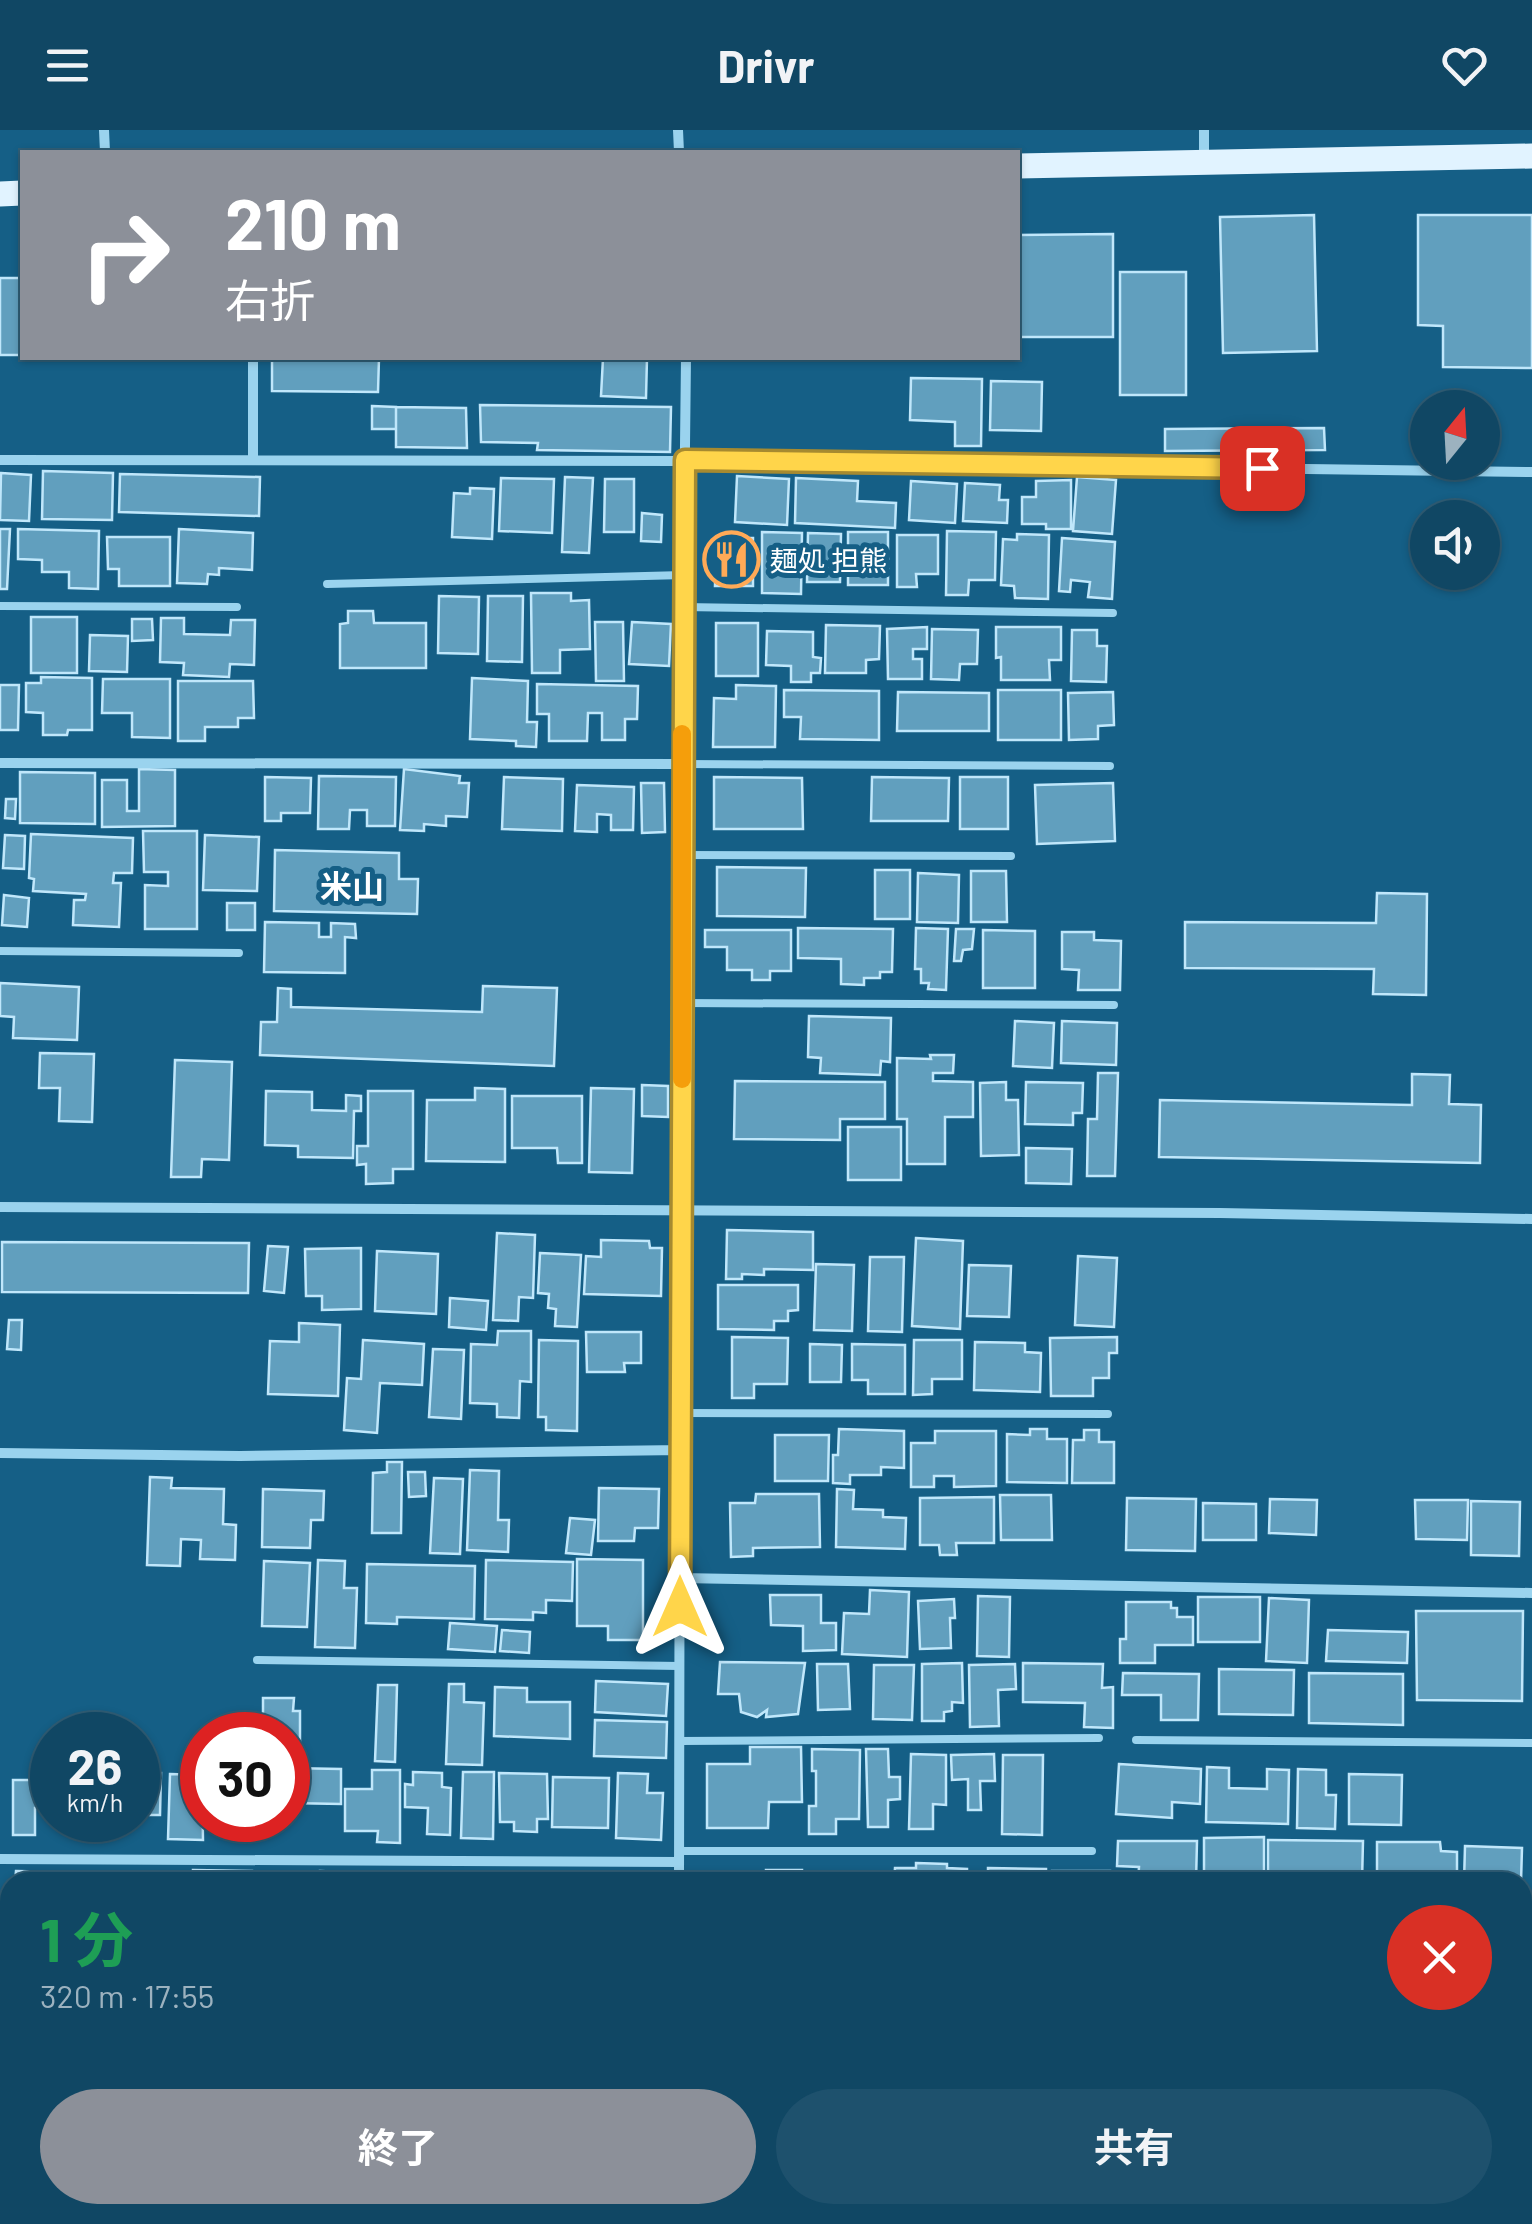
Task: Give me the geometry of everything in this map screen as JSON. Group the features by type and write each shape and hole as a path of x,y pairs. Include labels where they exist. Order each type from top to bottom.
{"main road":[{"path":"1020,166 1532,156"}],"street":[{"path":"1204,130 1204,162"},
{"path":"253,360 253,459"},
{"path":"679,1872 686,360"},
{"path":"0,460 685,460 1532,472"},
{"path":"0,763 682,764"},
{"path":"0,1207 1200,1213 1532,1219"},
{"path":"0,1453 240,1456 681,1450"},
{"path":"680,1578 1532,1592"},
{"path":"0,1860 679,1856"}],"lane":[{"path":"327,584 684,575"},
{"path":"0,606 237,607"},
{"path":"684,607 1114,613"},
{"path":"682,764 1110,766"},
{"path":"682,855 1011,856"},
{"path":"0,951 239,953"},
{"path":"682,1004 1114,1005"},
{"path":"680,1413 1108,1414"},
{"path":"257,1660 680,1666"},
{"path":"680,1741 1098,1738"},
{"path":"1136,1740 1532,1743"},
{"path":"679,1856 1092,1851"}],"building":[{"path":"1314,215 1317,351 1223,353 1220,217"},
{"path":"1418,215 1532,215 1532,368 1443,367 1443,326 1418,325"},
{"path":"1113,234 1113,337 1020,337 1020,235"},
{"path":"1120,272 1186,272 1186,395 1120,395"},
{"path":"0,278 20,278 20,355 0,355"},
{"path":"272,360 379,360 378,392 272,391"},
{"path":"603,360 647,360 646,398 601,396"},
{"path":"911,378 982,379 981,446 955,446 955,422 910,420"},
{"path":"991,381 1042,382 1041,431 990,430"},
{"path":"480,405 671,407 670,452 537,450 538,443 481,442"},
{"path":"372,406 396,407 396,429 372,429"},
{"path":"396,407 466,408 467,448 396,447"},
{"path":"1324,428 1325,450 1165,451 1165,429"},
{"path":"43,471 113,473 112,520 42,519"},
{"path":"1,473 31,475 29,521 0,520"},
{"path":"120,474 260,477 259,516 119,512"},
{"path":"737,476 789,479 787,525 735,522"},
{"path":"565,477 593,478 589,553 562,552"},
{"path":"1077,477 1116,480 1112,534 1073,531"},
{"path":"501,478 554,479 552,533 499,531"},
{"path":"796,478 858,481 857,501 896,503 895,528 795,523"},
{"path":"605,479 634,479 634,532 604,532"},
{"path":"1071,480 1071,529 1022,524 1022,497 1036,497 1036,481"},
{"path":"911,481 957,484 955,523 909,520"},
{"path":"965,483 1000,485 999,500 1008,500 1007,523 963,521"},
{"path":"470,488 494,489 492,539 452,537 454,493 470,494"},
{"path":"642,513 662,515 661,542 641,541"},
{"path":"0,529 10,529 7,589 0,589"},
{"path":"18,529 99,531 98,589 69,588 69,572 42,572 42,560 18,559"},
{"path":"179,529 253,533 252,570 219,568 219,575 208,574 207,584 177,583"},
{"path":"947,531 996,532 995,580 969,580 968,595 946,595"},
{"path":"762,532 802,533 801,594 762,593"},
{"path":"848,532 888,532 888,585 848,585"},
{"path":"808,533 841,534 840,582 807,582"},
{"path":"1017,534 1049,535 1048,599 1015,598 1014,586 1001,585 1003,539 1017,540"},
{"path":"897,535 938,535 938,574 916,574 917,587 897,587"},
{"path":"107,537 170,537 170,586 119,586 119,569 108,569"},
{"path":"716,538 753,538 753,586 715,586"},
{"path":"1062,538 1115,542 1112,599 1088,597 1090,582 1071,580 1070,592 1059,591"},
{"path":"531,593 571,593 571,601 589,600 590,649 560,650 560,673 532,673"},
{"path":"439,596 479,597 478,654 438,653"},
{"path":"488,596 523,596 522,662 487,661"},
{"path":"348,611 373,611 374,623 426,623 426,668 340,668 340,624 348,623"},
{"path":"31,617 77,617 77,673 31,673"},
{"path":"161,618 184,618 184,634 230,635 231,620 255,620 254,665 230,664 229,677 183,675 184,663 160,662"},
{"path":"132,619 152,619 153,640 132,641"},
{"path":"595,622 623,622 624,681 596,681"},
{"path":"632,622 671,624 669,666 629,664"},
{"path":"716,623 758,623 758,676 716,676"},
{"path":"826,625 880,626 879,659 866,660 866,673 825,673"},
{"path":"927,627 927,649 913,649 913,659 922,659 922,679 888,679 887,629"},
{"path":"996,627 1061,627 1061,660 1049,660 1050,680 1001,680"},
{"path":"932,629 978,630 977,664 960,664 959,680 931,679"},
{"path":"1072,630 1097,630 1097,646 1107,646 1106,682 1071,681"},
{"path":"767,631 813,632 813,657 821,658 820,673 811,673 811,682 791,682 791,666 766,665"},
{"path":"90,635 128,636 127,672 89,671"},
{"path":"41,677 92,678 92,730 43,735 43,713 26,712 26,683 41,683"},
{"path":"472,678 528,681 527,722 537,722 536,747 516,746 516,741 470,739"},
{"path":"103,679 170,679 170,738 132,737 132,713 102,713"},
{"path":"178,681 253,681 254,718 238,718 238,727 205,727 205,741 178,741"},
{"path":"537,684 638,686 637,719 625,719 625,740 602,740 602,713 588,713 587,741 549,741 549,714 537,714"},
{"path":"0,685 19,685 18,730 0,730"},
{"path":"736,685 776,686 775,747 713,747 714,698 736,699"},
{"path":"784,690 879,691 879,740 800,739 801,717 784,717"},
{"path":"998,690 1061,690 1061,740 998,740"},
{"path":"898,692 989,693 989,731 897,731"},
{"path":"1113,692 1114,725 1098,726 1098,739 1069,740 1068,693"},
{"path":"139,769 175,770 175,826 102,827 102,780 127,780 127,811 139,811"},
{"path":"404,769 460,776 459,783 469,783 467,817 446,816 446,826 424,824 424,831 400,830"},
{"path":"20,772 95,773 95,824 20,823"},
{"path":"319,776 396,777 395,826 367,826 367,810 350,810 349,829 318,829"},
{"path":"265,777 311,778 310,813 281,813 281,821 265,821"},
{"path":"504,777 563,779 562,831 502,829"},
{"path":"714,777 802,778 803,829 714,829"},
{"path":"872,777 949,778 948,821 871,821"},
{"path":"960,777 1008,777 1008,829 960,829"},
{"path":"641,783 664,783 665,832 642,833"},
{"path":"1113,783 1115,841 1037,844 1035,785"},
{"path":"577,785 634,787 633,830 611,830 611,815 597,814 597,832 575,831"},
{"path":"6,799 16,799 15,819 5,818"},
{"path":"143,831 197,831 197,929 145,929 145,885 168,886 168,872 144,872"},
{"path":"31,834 133,838 132,873 114,873 113,883 121,883 119,927 73,925 74,900 85,900 86,894 33,891 34,879 29,878"},
{"path":"5,835 25,836 24,869 3,868"},
{"path":"205,835 259,837 257,891 203,890"},
{"path":"275,850 399,853 399,879 418,879 417,914 274,911"},
{"path":"717,867 806,868 805,917 717,916"},
{"path":"875,870 910,870 910,919 875,919"},
{"path":"971,871 1006,871 1007,922 971,922"},
{"path":"918,873 959,875 958,923 917,922"},
{"path":"1377,893 1427,894 1426,995 1373,994 1374,969 1185,968 1185,922 1376,923"},
{"path":"4,895 29,898 27,927 2,925"},
{"path":"227,903 255,903 255,930 227,930"},
{"path":"265,922 319,923 319,937 331,937 331,923 355,924 356,938 345,937 345,973 264,972"},
{"path":"798,928 893,929 892,972 880,972 880,978 864,978 864,985 841,984 841,959 798,958"},
{"path":"916,928 948,929 946,990 928,989 929,983 921,983 921,969 915,969"},
{"path":"956,929 974,929 972,949 963,950 961,961 954,961"},
{"path":"705,930 791,930 791,971 770,971 770,980 752,980 752,970 727,970 727,947 705,947"},
{"path":"983,930 1035,931 1035,988 983,988"},
{"path":"1062,932 1094,932 1094,940 1121,941 1120,990 1078,990 1079,970 1062,969"},
{"path":"0,983 79,987 77,1040 13,1038 14,1017 0,1016"},
{"path":"483,986 557,988 554,1066 260,1055 261,1022 277,1022 278,988 291,989 291,1007 482,1012"},
{"path":"809,1016 891,1018 890,1062 881,1061 880,1075 820,1073 821,1058 808,1057"},
{"path":"1015,1021 1054,1023 1052,1068 1013,1066"},
{"path":"1062,1021 1117,1023 1116,1065 1061,1063"},
{"path":"40,1053 94,1054 92,1122 59,1121 60,1088 39,1088"},
{"path":"930,1055 954,1055 953,1073 933,1073 933,1081 973,1082 973,1117 945,1117 945,1164 907,1164 907,1119 897,1119 897,1058 931,1059"},
{"path":"175,1060 232,1062 229,1160 202,1159 201,1177 171,1177"},
{"path":"1098,1073 1118,1073 1115,1176 1087,1176 1088,1119 1097,1119"},
{"path":"1412,1074 1450,1075 1449,1104 1481,1105 1480,1163 1159,1157 1160,1100 1412,1105"},
{"path":"735,1081 885,1082 885,1119 840,1119 840,1140 734,1139"},
{"path":"1006,1082 1006,1100 1018,1100 1019,1155 981,1156 980,1083"},
{"path":"1026,1082 1083,1083 1082,1113 1073,1113 1073,1125 1025,1124"},
{"path":"642,1085 668,1086 668,1117 642,1116"},
{"path":"475,1088 505,1089 505,1162 426,1161 427,1100 475,1100"},
{"path":"591,1088 634,1089 632,1173 589,1172"},
{"path":"266,1091 312,1092 312,1110 346,1111 346,1095 361,1096 361,1111 354,1111 353,1158 298,1157 298,1146 265,1145"},
{"path":"368,1091 413,1091 413,1169 393,1169 393,1183 366,1184 366,1164 357,1165 357,1146 368,1146"},
{"path":"512,1096 582,1096 582,1163 558,1163 557,1148 512,1148"},
{"path":"848,1127 901,1127 901,1180 848,1180"},
{"path":"1026,1148 1072,1149 1071,1184 1026,1183"},
{"path":"727,1230 813,1232 813,1270 764,1269 764,1275 742,1274 742,1279 726,1279"},
{"path":"497,1233 535,1235 533,1298 519,1297 518,1321 493,1320"},
{"path":"916,1238 963,1241 960,1329 912,1326"},
{"path":"601,1240 649,1241 650,1248 662,1248 661,1296 584,1294 586,1256 601,1257"},
{"path":"2,1242 249,1243 248,1293 2,1292"},
{"path":"268,1246 288,1247 284,1293 264,1291"},
{"path":"361,1248 361,1309 322,1310 322,1296 306,1296 305,1249"},
{"path":"377,1251 438,1254 436,1314 375,1311"},
{"path":"540,1253 581,1255 577,1327 555,1326 556,1309 548,1308 549,1294 538,1293"},
{"path":"1078,1256 1117,1258 1114,1327 1075,1325"},
{"path":"870,1257 904,1257 902,1332 868,1331"},
{"path":"816,1264 854,1265 852,1331 814,1330"},
{"path":"969,1265 1011,1266 1009,1317 967,1316"},
{"path":"718,1285 798,1285 798,1310 788,1311 788,1321 774,1321 774,1330 718,1329"},
{"path":"450,1298 488,1301 486,1330 449,1327"},
{"path":"9,1320 22,1320 21,1350 7,1349"},
{"path":"299,1323 340,1325 338,1396 268,1394 270,1341 299,1342"},
{"path":"498,1331 531,1331 531,1382 520,1381 519,1418 497,1417 497,1404 470,1403 471,1344 497,1345"},
{"path":"586,1332 641,1332 641,1363 624,1363 625,1372 587,1372"},
{"path":"732,1337 788,1338 787,1384 754,1384 754,1398 732,1398"},
{"path":"1117,1337 1117,1353 1109,1353 1109,1378 1093,1378 1093,1396 1051,1396 1050,1338"},
{"path":"363,1340 424,1344 422,1385 380,1383 377,1433 344,1430 347,1378 361,1379"},
{"path":"539,1340 578,1341 577,1431 546,1430 546,1417 538,1417"},
{"path":"914,1340 962,1340 962,1379 932,1379 932,1394 913,1395"},
{"path":"975,1342 1025,1343 1025,1352 1041,1353 1040,1392 974,1390"},
{"path":"810,1344 842,1345 841,1382 810,1382"},
{"path":"852,1344 905,1345 905,1394 868,1394 868,1380 852,1380"},
{"path":"433,1349 464,1350 461,1419 429,1417"},
{"path":"839,1429 904,1431 904,1468 881,1467 881,1475 850,1475 850,1484 833,1483 833,1455 838,1455"},
{"path":"1030,1429 1047,1429 1047,1439 1067,1439 1067,1483 1007,1482 1007,1434 1030,1435"},
{"path":"1084,1430 1099,1430 1099,1442 1114,1442 1114,1483 1072,1483 1073,1440 1084,1440"},
{"path":"935,1431 996,1431 996,1486 954,1487 954,1476 934,1476 934,1487 911,1487 911,1443 935,1443"},
{"path":"775,1435 829,1435 828,1481 775,1481"},
{"path":"387,1462 402,1462 401,1533 372,1533 373,1473 387,1472"},
{"path":"470,1470 499,1471 498,1520 509,1520 508,1552 467,1550"},
{"path":"408,1472 425,1472 426,1496 409,1497"},
{"path":"150,1477 172,1478 171,1488 224,1489 223,1524 236,1525 235,1560 200,1559 201,1540 181,1539 180,1566 147,1565"},
{"path":"434,1478 463,1479 460,1554 430,1553"},
{"path":"599,1488 659,1489 658,1528 635,1528 634,1541 598,1541"},
{"path":"263,1489 324,1491 323,1520 311,1520 310,1548 262,1547"},
{"path":"837,1489 854,1490 853,1509 883,1510 883,1517 906,1518 905,1549 836,1547"},
{"path":"756,1494 819,1494 820,1547 753,1548 753,1556 731,1557 730,1503 755,1503"},
{"path":"1000,1495 1051,1495 1052,1540 1001,1540"},
{"path":"994,1497 994,1543 956,1543 957,1555 940,1555 939,1545 920,1545 920,1498"},
{"path":"1127,1498 1196,1499 1195,1551 1126,1550"},
{"path":"1270,1499 1317,1500 1316,1535 1269,1533"},
{"path":"1415,1500 1468,1500 1467,1540 1416,1539"},
{"path":"1471,1501 1520,1502 1519,1556 1471,1555"},
{"path":"1203,1503 1256,1504 1256,1540 1203,1540"},
{"path":"570,1518 595,1520 591,1555 566,1553"},
{"path":"577,1559 643,1560 643,1640 608,1640 608,1626 577,1626"},
{"path":"318,1560 345,1561 344,1588 357,1588 355,1648 315,1647"},
{"path":"486,1560 573,1562 572,1601 546,1600 546,1613 533,1612 533,1620 485,1619"},
{"path":"264,1561 310,1563 307,1627 262,1626"},
{"path":"367,1564 475,1566 474,1619 397,1617 397,1624 366,1623"},
{"path":"870,1590 909,1592 907,1657 842,1654 844,1613 869,1614"},
{"path":"770,1595 821,1595 821,1623 836,1623 836,1650 803,1651 803,1626 771,1625"},
{"path":"978,1596 1010,1597 1009,1657 977,1656"},
{"path":"1198,1597 1260,1597 1260,1642 1198,1642"},
{"path":"1269,1598 1309,1600 1307,1663 1266,1661"},
{"path":"954,1599 951,1648 920,1649 918,1601"},
{"path":"1126,1602 1171,1602 1171,1608 1177,1608 1177,1617 1193,1617 1193,1645 1155,1645 1155,1663 1120,1663 1120,1639 1126,1639"},
{"path":"1416,1611 1523,1611 1522,1701 1417,1700"},
{"path":"450,1623 497,1626 495,1652 448,1649"},
{"path":"502,1630 530,1632 529,1653 500,1651"},
{"path":"1328,1630 1408,1632 1407,1663 1326,1661"},
{"path":"720,1662 805,1663 798,1714 766,1717 767,1710 757,1717 741,1712 739,1694 718,1694"},
{"path":"962,1663 963,1703 952,1702 952,1711 944,1712 944,1721 922,1721 922,1664"},
{"path":"1023,1663 1103,1664 1102,1688 1113,1687 1113,1728 1084,1727 1085,1703 1023,1702"},
{"path":"817,1664 848,1664 850,1709 818,1710"},
{"path":"1015,1664 1016,1689 998,1690 999,1726 970,1727 969,1665"},
{"path":"874,1665 914,1665 912,1720 873,1719"},
{"path":"1219,1669 1294,1670 1293,1715 1219,1714"},
{"path":"1123,1673 1199,1674 1198,1720 1161,1720 1161,1695 1122,1695"},
{"path":"1309,1673 1403,1674 1403,1725 1309,1723"},
{"path":"596,1681 668,1684 666,1716 595,1712"},
{"path":"449,1684 464,1684 464,1702 484,1703 482,1765 446,1764"},
{"path":"378,1685 397,1685 395,1762 375,1761"},
{"path":"495,1687 527,1688 527,1702 570,1702 570,1739 494,1736"},
{"path":"263,1698 294,1698 293,1711 300,1711 300,1712 263,1712"},
{"path":"595,1720 667,1722 666,1758 594,1756"},
{"path":"750,1747 801,1747 802,1802 769,1802 768,1828 707,1828 707,1764 750,1764"},
{"path":"812,1749 860,1750 859,1819 836,1819 836,1834 809,1834 809,1806 816,1806"},
{"path":"866,1749 888,1749 889,1777 900,1777 900,1799 888,1800 888,1827 868,1827"},
{"path":"911,1754 946,1755 946,1805 933,1804 933,1829 909,1829"},
{"path":"994,1754 995,1781 980,1781 981,1810 968,1810 968,1779 952,1780 951,1755"},
{"path":"1003,1755 1043,1755 1042,1835 1002,1834"},
{"path":"1119,1764 1201,1769 1200,1804 1172,1802 1172,1818 1116,1814"},
{"path":"1207,1767 1229,1768 1229,1788 1267,1789 1267,1769 1289,1770 1288,1824 1206,1822"},
{"path":"310,1768 341,1769 341,1804 310,1803"},
{"path":"1298,1769 1326,1770 1326,1795 1336,1795 1335,1829 1297,1828"},
{"path":"372,1770 400,1770 400,1843 377,1842 378,1831 345,1831 345,1789 372,1789"},
{"path":"413,1772 442,1773 442,1787 451,1788 450,1835 427,1834 428,1808 405,1807 405,1784 413,1785"},
{"path":"463,1772 494,1772 493,1839 461,1838"},
{"path":"499,1773 547,1774 548,1819 537,1819 537,1832 514,1831 514,1822 500,1822"},
{"path":"618,1773 648,1774 647,1793 663,1793 661,1840 616,1838"},
{"path":"170,1774 180,1774 180,1839 168,1839"},
{"path":"1349,1774 1402,1775 1401,1825 1349,1824"},
{"path":"553,1777 609,1778 608,1828 552,1827"},
{"path":"13,1780 30,1780 30,1835 13,1835"},
{"path":"1264,1837 1264,1872 1204,1872 1204,1838"},
{"path":"1268,1840 1363,1841 1362,1872 1268,1872"},
{"path":"1118,1841 1197,1841 1196,1872 1139,1872 1139,1867 1117,1866"},
{"path":"1377,1842 1440,1842 1441,1851 1457,1852 1457,1872 1377,1872"},
{"path":"1465,1846 1522,1848 1521,1872 1464,1872"},
{"path":"916,1863 947,1864 947,1868 967,1872 895,1872 895,1868 916,1868"},
{"path":"988,1868 1046,1869 1046,1872 988,1872"},
{"path":"193,1870 252,1871 252,1872"},
{"path":"766,1870 802,1870 802,1872"}],"slow traffic":[{"path":"682,734 682,1079"}],"place":[{"name":"麺処 担熊","path":"731,560"}],"district":[{"name":"米山","path":"352,885"}],"route":[{"path":"680,1607 685,460 1262,468"}]}
